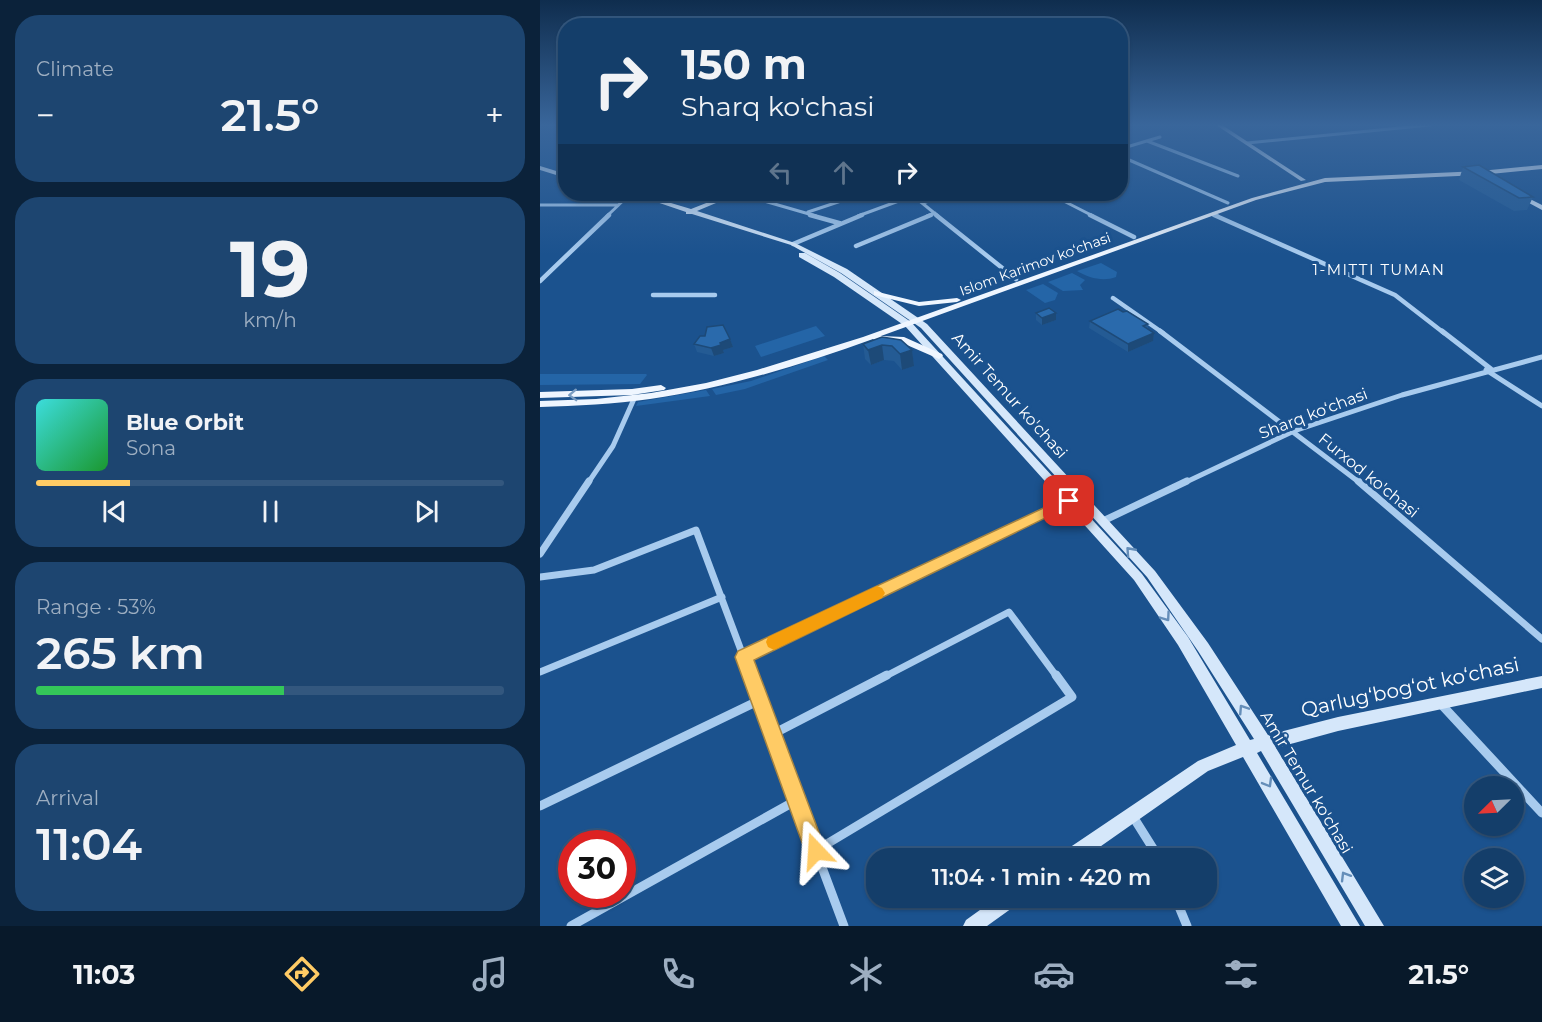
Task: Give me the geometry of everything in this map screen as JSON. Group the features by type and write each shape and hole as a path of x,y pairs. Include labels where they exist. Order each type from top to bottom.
{"main road":[{"path":"1285,168 1303,180"},
{"name":"Islom Karimov ko‘chasi","path":"540,404 634,399 726,381 844,346 957,300 1228,203 1325,180 1514,168"},
{"path":"1481,172 1495,180"},
{"name":"Islom Karimov ko‘chasi","path":"540,395 632,392 685,384 765,364 910,320 1213,214 1250,198 1303,180 1337,175 1481,172"},
{"path":"1513,190 1542,206"},
{"name":"Amir Temur ko'chasi","path":"641,201 793,244 819,256 878,292 910,320 1103,520 1151,574 1203,647 1264,742 1375,926"},
{"path":"688,213 716,201"},
{"name":"Amir Temur ko'chasi","path":"688,213 788,248 910,320 939,356 1138,577 1183,641 1351,926"},
{"path":"878,292 919,304 957,300"},
{"path":"844,346 894,338 911,342 939,356"},
{"name":"Qarlug‘bog‘ot ko‘chasi","path":"1083,848 1203,766 1247,748 1264,742 1542,682"},
{"path":"972,926 997,908"}],"street":[{"path":"1148,168 1228,203"},
{"path":"1218,168 1238,176"},
{"path":"540,205 582,201"},
{"path":"540,281 621,201"},
{"path":"766,201 839,223"},
{"path":"773,203 777,201"},
{"path":"808,212 841,201"},
{"path":"793,244 895,201"},
{"path":"922,201 1016,279"},
{"path":"924,203 930,201"},
{"path":"1064,201 1134,237"},
{"path":"856,246 935,213"},
{"path":"1213,214 1395,295 1489,370 1542,406"},
{"path":"652,295 716,295"},
{"name":"Furxod ko'chasi","path":"1113,298 1192,352 1294,431 1542,639"},
{"name":"Sharq ko‘chasi","path":"1103,520 1294,431 1402,395 1542,357"},
{"path":"540,554 613,446 634,399"},
{"path":"744,657 1069,501"},
{"path":"540,577 594,570 696,530 844,926"},
{"path":"540,672 722,597"},
{"path":"772,734 1009,612 1072,697 816,851"},
{"path":"540,806 760,700"},
{"path":"1440,703 1542,813"},
{"path":"571,926 797,800"},
{"path":"1132,814 1153,848"},
{"path":"1180,908 1187,926"}],"shaded area":[{"path":"1101,263 1117,272 1116,277 1096,278 1077,271"},
{"path":"1072,273 1085,280 1080,285 1083,290 1063,291 1048,282"},
{"path":"1043,284 1058,293 1055,300 1045,303 1026,290"},
{"path":"816,326 825,336 761,357 755,346"},
{"path":"824,356 828,360 745,389 716,395 712,389 751,381"},
{"path":"540,374 647,375 640,384 540,385"},
{"path":"706,390 710,396 636,406 638,402"}],"building":[{"path":"1465,168 1484,168 1533,197 1519,198"},
{"path":"1049,308 1056,313 1042,318 1036,313"},
{"path":"1118,309 1123,312 1127,311 1148,324 1143,326 1154,333 1128,344 1090,321"},
{"path":"723,325 730,339 720,343 721,345 711,348 694,344 700,336 705,336 707,327"},
{"path":"882,337 901,340 912,350 900,354 892,346 882,345 868,350 863,344"}],"slow traffic":[{"path":"774,642 877,593"}],"district":[{"name":"1-MITTI TUMAN","path":"1379,270"}],"route":[{"path":"816,851 744,657 1069,501"}]}
